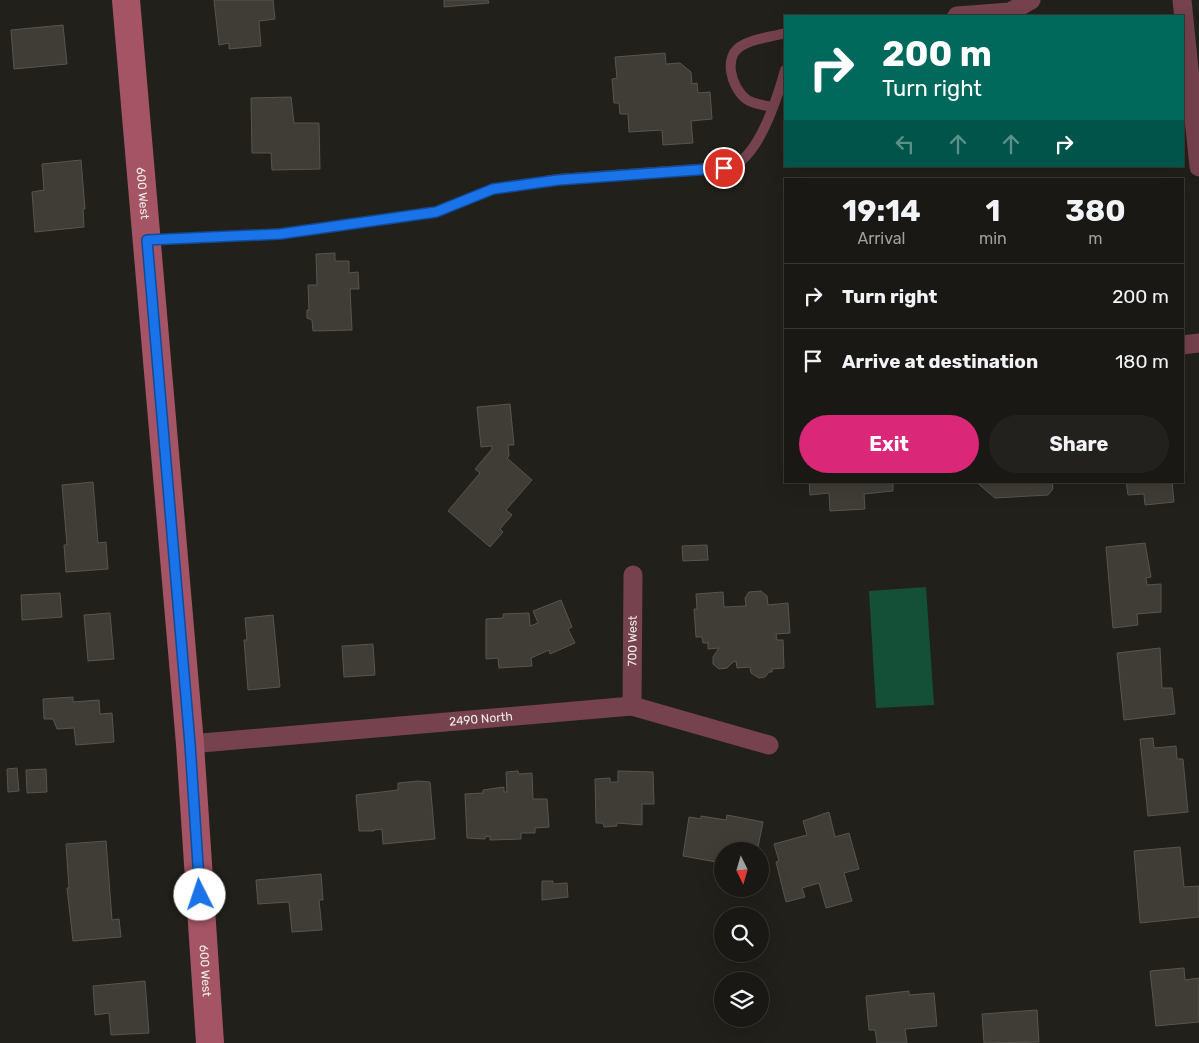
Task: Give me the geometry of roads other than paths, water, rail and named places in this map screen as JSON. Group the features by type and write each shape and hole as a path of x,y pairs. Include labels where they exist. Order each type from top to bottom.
{"street":[{"name":"600 West","path":"126,0 190,744 210,1043"},
{"path":"970,15 1010,12 1031,0"},
{"path":"1182,0 1184,15"},
{"path":"1184,20 1199,168"},
{"path":"1184,345 1199,343"},
{"name":"700 West","path":"632,706 633,575"},
{"name":"2490 North","path":"190,744 632,706 769,745"}],"lane":[{"path":"772,107 747,100 736,88 730,74 732,56 742,45 784,33"},
{"path":"147,240 280,234 436,212 493,189 558,180 724,168 740,162 752,150 772,107 784,73"}]}
